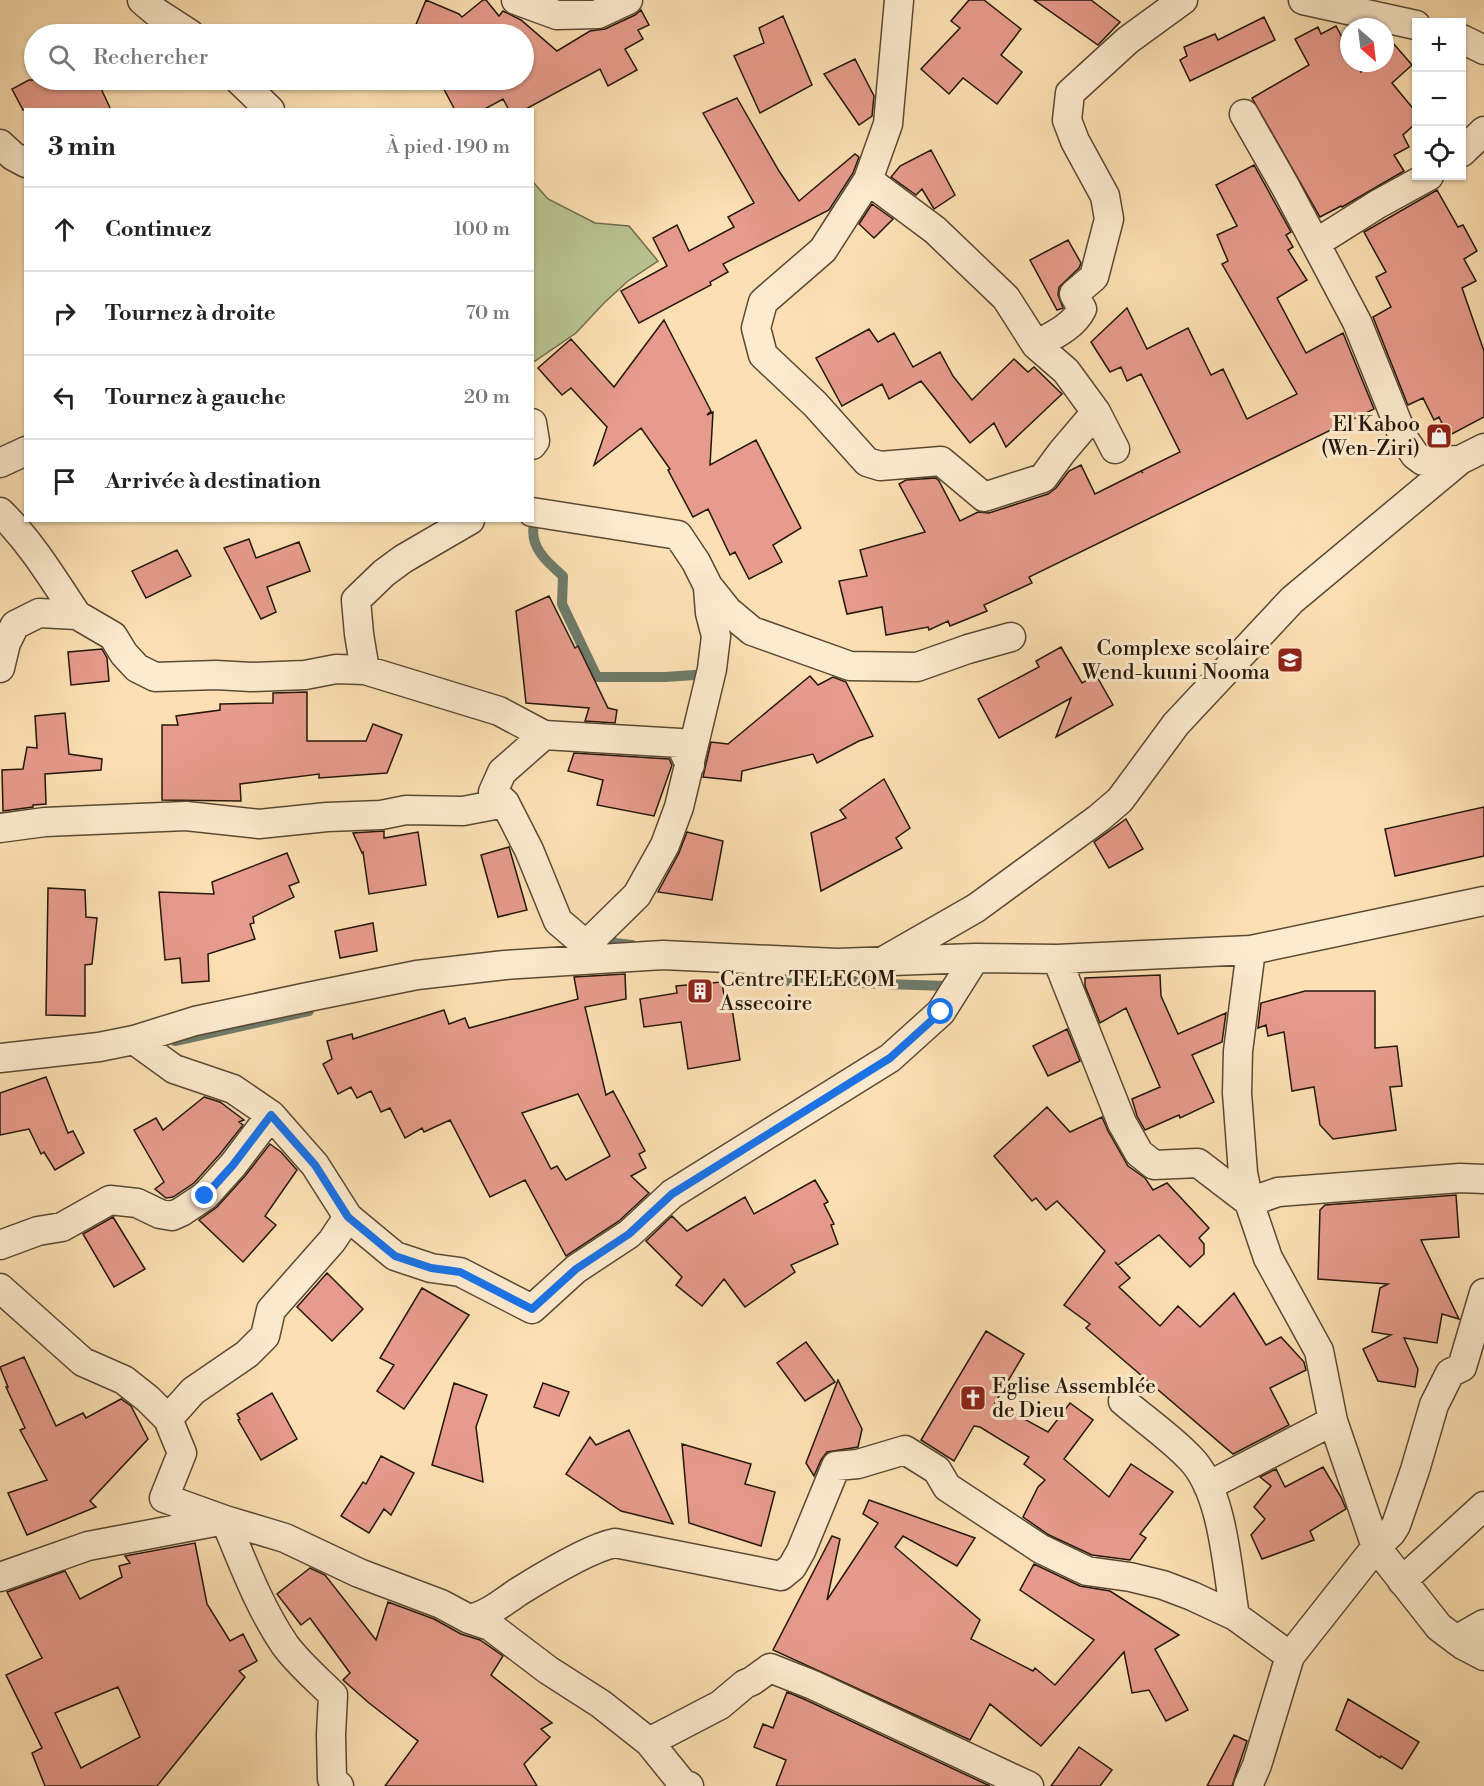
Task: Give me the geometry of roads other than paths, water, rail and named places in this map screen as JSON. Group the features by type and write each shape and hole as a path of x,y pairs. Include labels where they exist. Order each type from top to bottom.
{"street":[{"path":"142,0 175,24"},
{"path":"516,0 557,15 598,14 628,0"},
{"path":"899,0 888,124 868,180 824,250 763,302 756,328 763,355 815,404 867,462 880,466 941,461 984,497 1043,478 1096,412"},
{"path":"1035,345 1066,327 1079,315 1082,309 1074,294 1094,277 1109,219 1105,196 1075,141 1067,120 1070,93 1128,40 1183,0"},
{"path":"1303,0 1412,24"},
{"path":"1466,41 1484,50"},
{"path":"249,90 268,108"},
{"path":"1244,114 1357,322 1404,439 1415,455 1423,461 1472,454"},
{"path":"1466,147 1484,131"},
{"path":"0,144 13,156 24,162"},
{"path":"868,180 935,230 1006,298 1035,345 1066,371 1096,412 1115,449"},
{"path":"1316,243 1422,180"},
{"path":"0,463 24,452"},
{"path":"883,962 976,908 1100,818 1120,800 1176,724 1292,600 1472,454"},
{"path":"0,512 29,544 77,615 113,636 124,654 137,668 155,677 304,675 336,669 365,670 498,711 544,735 680,743 690,765"},
{"path":"534,512 678,535 696,562 708,586 728,611 752,632 850,666 917,667 1011,636"},
{"path":"365,670 356,600 384,573 403,559 467,522"},
{"path":"589,952 637,895 664,845 679,807 712,669 716,636 708,586"},
{"path":"0,668 6,643 15,625 39,613 77,615"},
{"path":"544,735 502,772 493,792 505,803 529,850 558,921 589,952"},
{"path":"0,828 45,822 186,816 259,824 327,817 381,815 406,810 463,811 505,803"},
{"path":"0,1058 134,1041 195,1021 417,975 589,952 837,963 975,958 1057,959 1251,950 1484,902"},
{"path":"1251,950 1238,1051 1237,1094 1243,1173 1248,1202 1268,1258 1319,1350 1333,1421 1376,1547 1439,1627 1484,1656"},
{"path":"134,1041 174,1069 233,1089 271,1115 315,1165 348,1217 395,1256 431,1268 460,1272 532,1309 576,1269 629,1234 672,1194 890,1058 941,1012 975,958"},
{"path":"1057,959 1122,1123 1139,1154 1154,1165 1198,1163 1248,1202"},
{"path":"0,1245 25,1235 62,1227 110,1200 137,1203 160,1214 172,1216 181,1212 198,1202 212,1188 233,1165 271,1115"},
{"path":"1248,1202 1278,1192 1460,1178 1484,1179"},
{"path":"168,1419 193,1391 247,1354 265,1336 271,1310 332,1241 348,1217"},
{"path":"0,1288 83,1362 124,1380 168,1419 182,1453 164,1498 285,1538 359,1573 441,1604 469,1619 490,1626 548,1670 601,1704 650,1742 683,1784 689,1786"},
{"path":"1248,1786 1257,1765 1290,1656 1396,1525 1434,1405 1450,1373 1462,1367 1484,1293"},
{"path":"1123,1401 1191,1459 1208,1486 1223,1534 1235,1616"},
{"path":"1208,1486 1333,1421"},
{"path":"469,1619 480,1617 534,1582 597,1549 615,1543 781,1576 792,1567 801,1551 836,1466 858,1464 905,1450 937,1470 947,1487 1041,1549 1087,1571 1130,1577 1163,1585 1235,1616 1290,1656"},
{"path":"1401,1581 1484,1506"},
{"path":"0,1577 88,1546 225,1520"},
{"path":"225,1520 258,1598 275,1628 300,1663 333,1695 331,1784"},
{"path":"1456,1640 1484,1624"},
{"path":"650,1742 720,1705 745,1684 770,1668 813,1685 1029,1786"}],"waterway":[{"path":"543,521 534,524 534,540 545,559 563,576 562,604 597,677 708,675"},
{"path":"601,933 615,943 632,945"},
{"path":"733,969 768,980 946,986"},
{"path":"175,1041 309,1011"}],"place":[{"name":"El Kaboo (Wen-Ziri)","path":"1439,436"},
{"name":"Complexe scolaire Wend-kuuni Nooma","path":"1290,660"},
{"name":"Centre TELECOM Assecoire","path":"700,991"},
{"name":"Eglise Assemblée de Dieu","path":"973,1398"}]}
